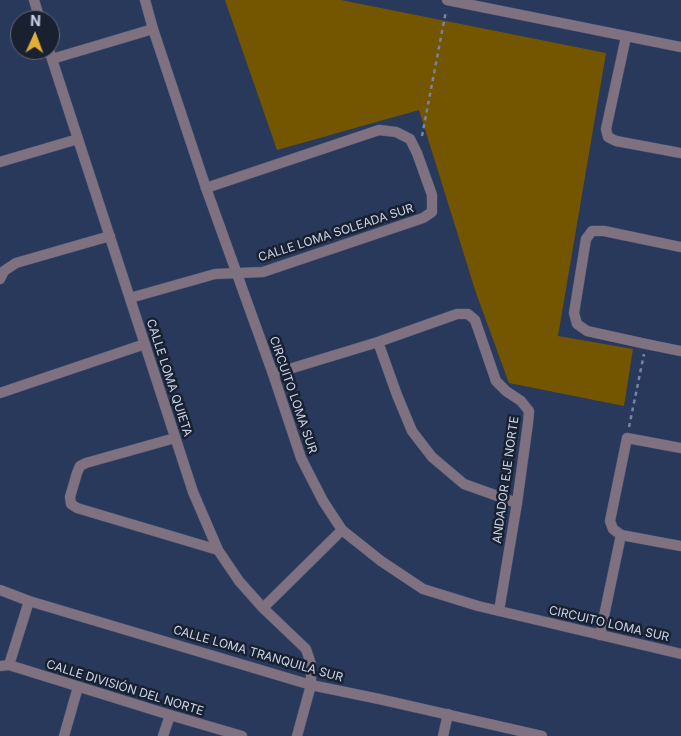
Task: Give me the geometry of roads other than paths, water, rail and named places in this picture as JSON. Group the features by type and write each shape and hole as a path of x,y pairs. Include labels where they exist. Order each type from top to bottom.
{"street":[{"name":"CIRCUITO LOMA SUR","path":"145,0 206,188 273,374 300,458 323,501 342,530 381,561 422,589 478,606 681,654"},
{"path":"446,3 681,47"},
{"path":"60,52 153,29"},
{"path":"626,37 606,128 608,138 681,153"},
{"name":"CALLE LOMA QUIETA","path":"52,60 193,492 218,550 239,581 263,608 306,649 311,664 311,684 297,736"},
{"name":"CALLE LOMA SOLEADA SUR","path":"130,298 215,274 263,272 423,218 432,212 432,196 410,139 396,132 379,130 206,188"},
{"path":"0,162 78,139"},
{"path":"681,247 604,231 592,231 586,239 574,313 577,324 587,330 681,351"},
{"path":"2,275 16,263 110,236"},
{"name":"ANDADOR EJE NORTE","path":"378,342 457,314 468,314 475,320 496,381 529,411 517,503 499,611"},
{"path":"273,374 378,342 412,432 432,457 464,484 517,503"},
{"path":"0,393 145,344"},
{"path":"176,438 80,466 70,497 71,504 77,508 218,550"},
{"path":"600,635 617,532 610,521 627,438 681,448"},
{"path":"263,608 342,530"},
{"path":"617,532 681,546"},
{"name":"CALLE LOMA TRANQUILA SUR","path":"0,590 29,601 311,684 542,736"},
{"path":"4,665 29,601"},
{"name":"CALLE DIVISIÓN DEL NORTE","path":"4,665 242,736"},
{"path":"64,736 78,687"},
{"path":"443,736 448,714"},
{"path":"163,736 170,715"}]}
